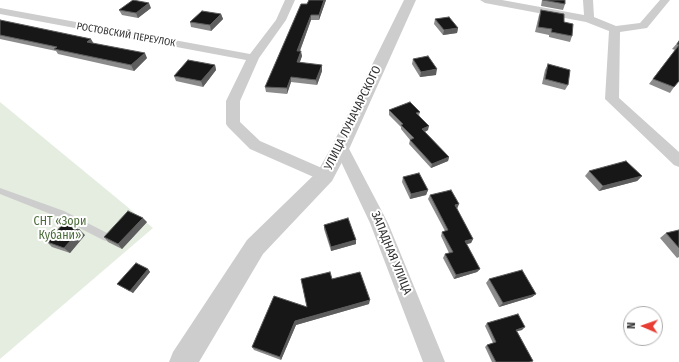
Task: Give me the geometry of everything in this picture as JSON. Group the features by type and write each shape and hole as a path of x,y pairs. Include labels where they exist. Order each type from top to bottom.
{"street":[{"path":"290,0 281,20 253,58 233,101 233,124 255,145 324,176"},
{"name":"УЛИЦА ЛУНАЧАРСКОГО","path":"183,362 255,247 324,176 341,147 410,0"},
{"path":"485,0 589,19 615,29 643,26 666,0"},
{"path":"588,0 589,19"},
{"name":"РОСТОВСКИЙ ПЕРЕУЛОК","path":"0,11 253,58"},
{"path":"615,29 612,99 679,161"},
{"name":"ЗАПАДНАЯ УЛИЦА","path":"341,147 380,223 434,362"}],"lane":[{"path":"0,191 61,214 106,237"}],"green space":[{"name":"СНТ «Зори Кубани»","path":"0,102 153,228 0,359"}],"building":[{"path":"133,0 149,3 136,13 119,10"},
{"path":"309,0 324,0 319,15 311,15 297,51 301,51 297,62 322,65 316,80 291,77 287,88 265,87 301,4 307,4"},
{"path":"543,0 565,0 565,4"},
{"path":"541,10 564,14 564,22 573,24 572,36 551,32 552,29 538,27"},
{"path":"202,11 221,14 210,25 190,22"},
{"path":"449,17 458,28 444,30 435,19"},
{"path":"0,20 91,39 87,42 145,53 131,65 54,49 57,47 0,35"},
{"path":"679,45 679,81 674,87 653,79"},
{"path":"428,56 437,69 421,72 413,59"},
{"path":"188,60 215,65 201,81 174,76"},
{"path":"548,64 570,70 568,85 545,79"},
{"path":"410,102 420,112 416,113 429,126 422,129 449,157 432,164 410,140 414,138 389,110"},
{"path":"626,161 642,176 603,186 589,171"},
{"path":"419,173 428,190 411,194 403,177"},
{"path":"451,190 459,204 455,205 473,239 465,241 480,269 456,275 445,254 453,252 442,232 448,230 430,195"},
{"path":"128,211 143,218 118,244 104,237"},
{"path":"348,218 356,240 331,247 324,225"},
{"path":"63,224 80,230 64,248 47,242"},
{"path":"679,230 679,248 666,233"},
{"path":"136,263 148,269 130,291 117,284"},
{"path":"522,270 536,294 503,303 489,279"},
{"path":"330,272 332,279 360,272 370,300 295,321 280,357 252,347 274,296 307,307 301,279"},
{"path":"518,314 525,327 516,330 533,361 496,362 487,345 496,342 487,323"}]}
